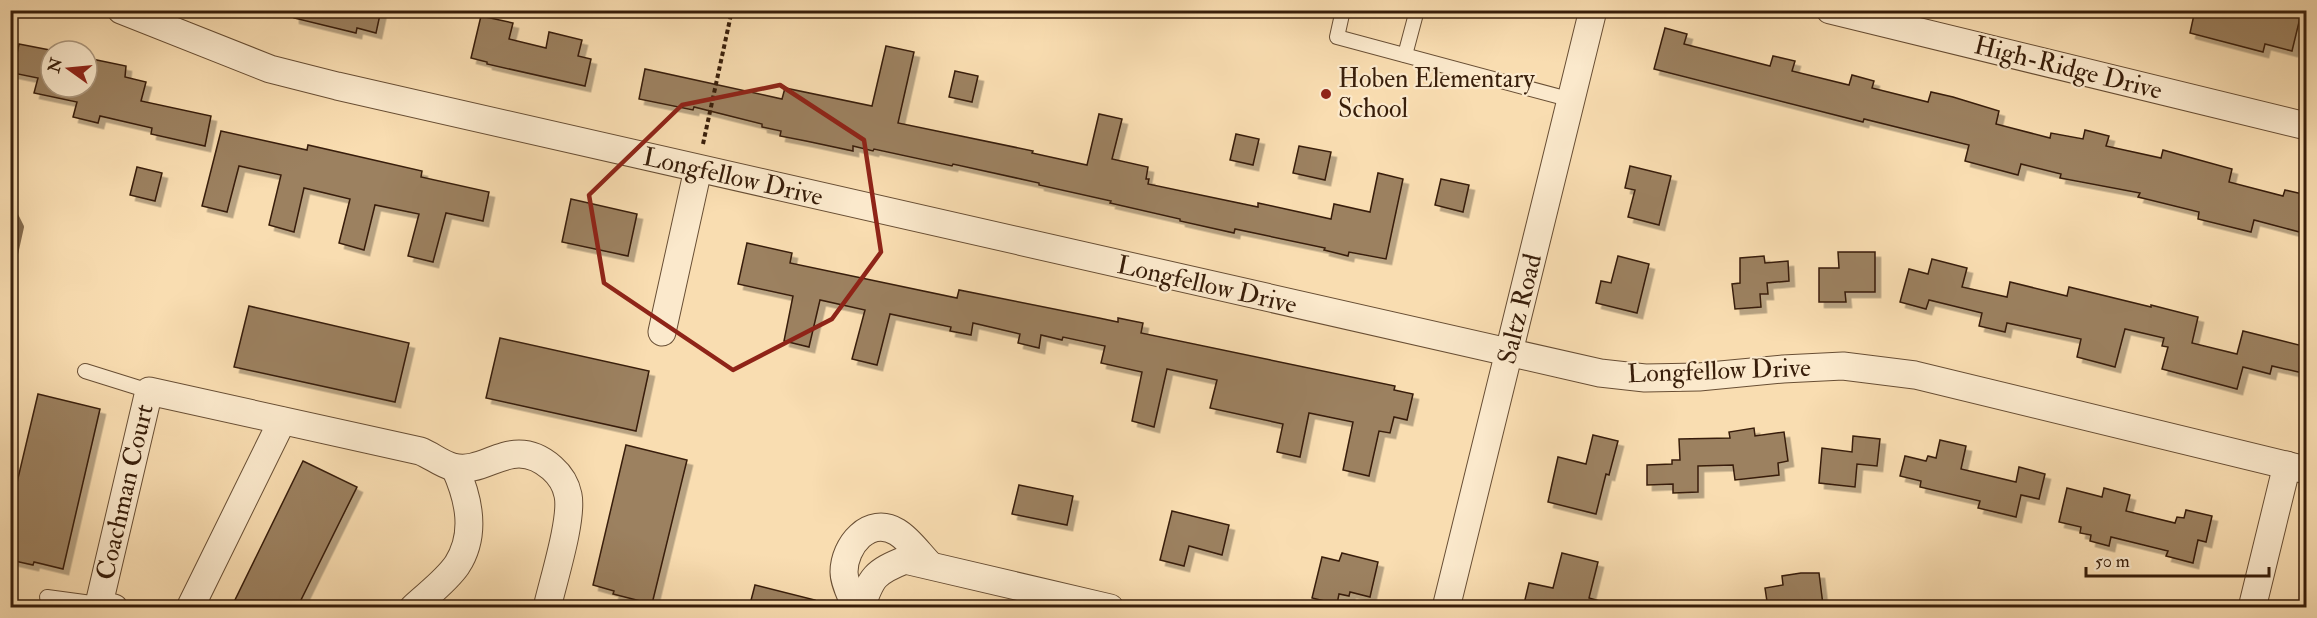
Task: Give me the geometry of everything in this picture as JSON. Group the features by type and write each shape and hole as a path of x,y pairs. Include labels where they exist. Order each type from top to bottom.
{"street":[{"name":"Longfellow Drive","path":"121,10 270,69 337,87 1600,373 1645,378 1699,377 1843,366 1915,375 2297,467"},
{"name":"Saltz Road","path":"1446,608 1593,10"},
{"name":"High-Ridge Drive","path":"1830,10 2307,126"},
{"path":"662,332 698,169"},
{"name":"Coachman Court","path":"106,606 149,391 420,450 455,468"},
{"path":"190,608 282,421"},
{"path":"413,608 457,565 466,544 470,522 466,491 455,468 474,468 509,455 531,456 546,462 557,472 569,497 568,516 547,608"},
{"path":"2252,608 2297,467"},
{"path":"856,608 844,573 849,546 865,531 879,528 896,531 930,565"},
{"path":"861,608 869,584 885,568 905,560 1110,608"}],"lane":[{"path":"1343,10 1336,37 1572,100"},
{"path":"1406,55 1417,10"},
{"path":"85,371 149,391"},
{"path":"47,597 106,606"}],"path":[{"path":"698,169 732,10"}],"highlighted area":[{"path":"780,85 864,140 881,252 832,319 733,370 604,283 589,195 682,105"}],"building":[{"path":"294,10 381,10 376,33 357,28 356,33 294,18"},
{"path":"2195,10 2268,10 2300,18 2292,51 2265,44 2263,52 2190,33"},
{"path":"481,16 513,23 509,39 546,48 549,32 582,40 578,56 591,59 585,86 487,64 487,62 471,58"},
{"path":"1665,28 1687,34 1684,44 1770,66 1773,56 1795,61 1792,71 1849,85 1852,75 1874,81 1872,88 1928,102 1931,92 1953,97 1999,111 1996,124 2050,138 2051,133 2083,139 2085,130 2109,136 2106,146 2161,158 2163,150 2232,169 2229,182 2283,196 2285,190 2307,195 2307,234 2254,220 2251,232 2198,219 2199,212 2138,197 2140,193 2060,178 2061,174 2021,164 2018,175 1965,161 1969,145 1864,119 1863,122 1654,69"},
{"path":"19,44 39,48 39,94 34,93 38,78 13,73"},
{"path":"886,46 914,52 898,123 1033,151 1032,153 1087,165 1099,114 1122,119 1112,159 1148,167 1146,179 1149,179 1148,184 1258,207 1258,203 1331,219 1334,204 1370,212 1378,173 1403,179 1386,259 1349,252 1348,256 1324,250 1325,248 1235,229 1234,233 1039,185 1039,183 953,164 952,166 853,146 853,151 780,136 781,131 762,127 762,124 694,107 693,110 639,99 645,69 782,99 785,88 872,106"},
{"path":"99,60 126,66 125,77 146,82 141,101 211,116 205,146 151,134 152,128 100,116 98,123 73,117 77,102 63,99 99,99"},
{"path":"955,71 978,76 972,102 949,97"},
{"path":"221,131 307,150 308,145 422,171 421,177 489,192 483,221 446,213 433,262 408,256 419,214 375,205 364,250 339,243 350,199 304,188 294,232 269,225 281,175 239,166 227,212 202,206"},
{"path":"1236,134 1259,139 1253,165 1230,160"},
{"path":"1299,146 1331,152 1325,180 1293,173"},
{"path":"1630,166 1671,176 1659,225 1628,217 1635,190 1625,188"},
{"path":"137,167 162,173 155,201 130,195"},
{"path":"1441,179 1469,185 1463,212 1435,205"},
{"path":"571,199 637,214 628,256 562,242"},
{"path":"747,243 792,253 790,263 957,298 959,290 1118,322 1118,318 1143,323 1141,333 1395,386 1394,390 1413,394 1407,420 1394,417 1390,433 1379,431 1369,476 1343,470 1353,422 1309,413 1300,457 1277,452 1283,424 1210,408 1217,380 1167,369 1154,427 1132,421 1142,372 1101,363 1105,346 1041,335 1039,348 1018,343 1020,334 973,323 971,335 950,331 951,327 890,314 877,365 852,359 865,310 820,300 809,347 784,341 793,296 738,284"},
{"path":"1838,252 1875,252 1875,292 1845,292 1846,302 1819,302 1819,268 1839,268"},
{"path":"1618,256 1649,264 1637,313 1596,303 1601,281 1611,283"},
{"path":"1764,256 1765,263 1788,261 1789,281 1767,283 1768,294 1760,294 1761,307 1735,309 1732,284 1740,283 1740,258"},
{"path":"1932,259 1967,268 1962,287 2007,297 2010,282 2067,296 2069,287 2198,317 2192,343 2237,354 2243,331 2307,347 2307,374 2272,366 2270,374 2243,367 2237,389 2162,369 2168,347 2162,346 2164,338 2125,329 2115,367 2077,357 2081,339 2007,323 2005,332 1979,326 1982,313 1929,300 1926,309 1900,302 1909,269 1928,274"},
{"path":"249,306 409,343 395,402 234,367"},
{"path":"500,338 649,371 636,431 486,398"},
{"path":"38,394 100,409 63,569 34,562 33,565 10,560 10,512"},
{"path":"1754,428 1755,436 1784,432 1788,461 1778,463 1779,475 1735,480 1733,465 1698,466 1698,492 1673,493 1673,484 1647,485 1647,465 1672,464 1672,460 1680,460 1679,439 1730,438 1729,432"},
{"path":"1593,435 1618,441 1609,475 1606,474 1596,514 1548,502 1558,457 1586,464"},
{"path":"1853,436 1880,439 1877,466 1857,464 1855,487 1819,483 1822,448 1852,452"},
{"path":"1940,440 1966,446 1961,469 2016,482 2019,467 2045,474 2039,499 2021,495 2016,517 1978,508 1980,501 1920,487 1921,481 1900,476 1905,456 1926,461 1928,456 1936,458"},
{"path":"626,445 687,460 652,604 613,594 614,591 593,585"},
{"path":"303,461 357,487 297,608 231,608"},
{"path":"1019,485 1073,496 1067,525 1012,514"},
{"path":"2067,488 2102,497 2104,488 2130,495 2126,511 2175,523 2177,517 2184,518 2186,510 2212,516 2206,542 2198,540 2193,563 2166,556 2168,551 2111,537 2109,546 2090,541 2091,535 2080,533 2081,527 2059,522"},
{"path":"1172,511 1229,525 1222,555 1189,546 1184,566 1160,560"},
{"path":"1342,553 1378,562 1370,597 1350,592 1349,596 1339,594 1337,604 1312,598 1322,557 1339,561"},
{"path":"1562,553 1598,562 1589,598 1600,601 1600,608 1523,608 1529,583 1553,588"},
{"path":"1819,573 1823,605 1768,608 1765,588 1783,585 1782,576"},
{"path":"755,585 815,600 815,608 749,608"}],"waterway":[{"path":"10,207 20,227 10,272"}],"place":[{"name":"Hoben Elementary School","path":"1326,94"}]}
